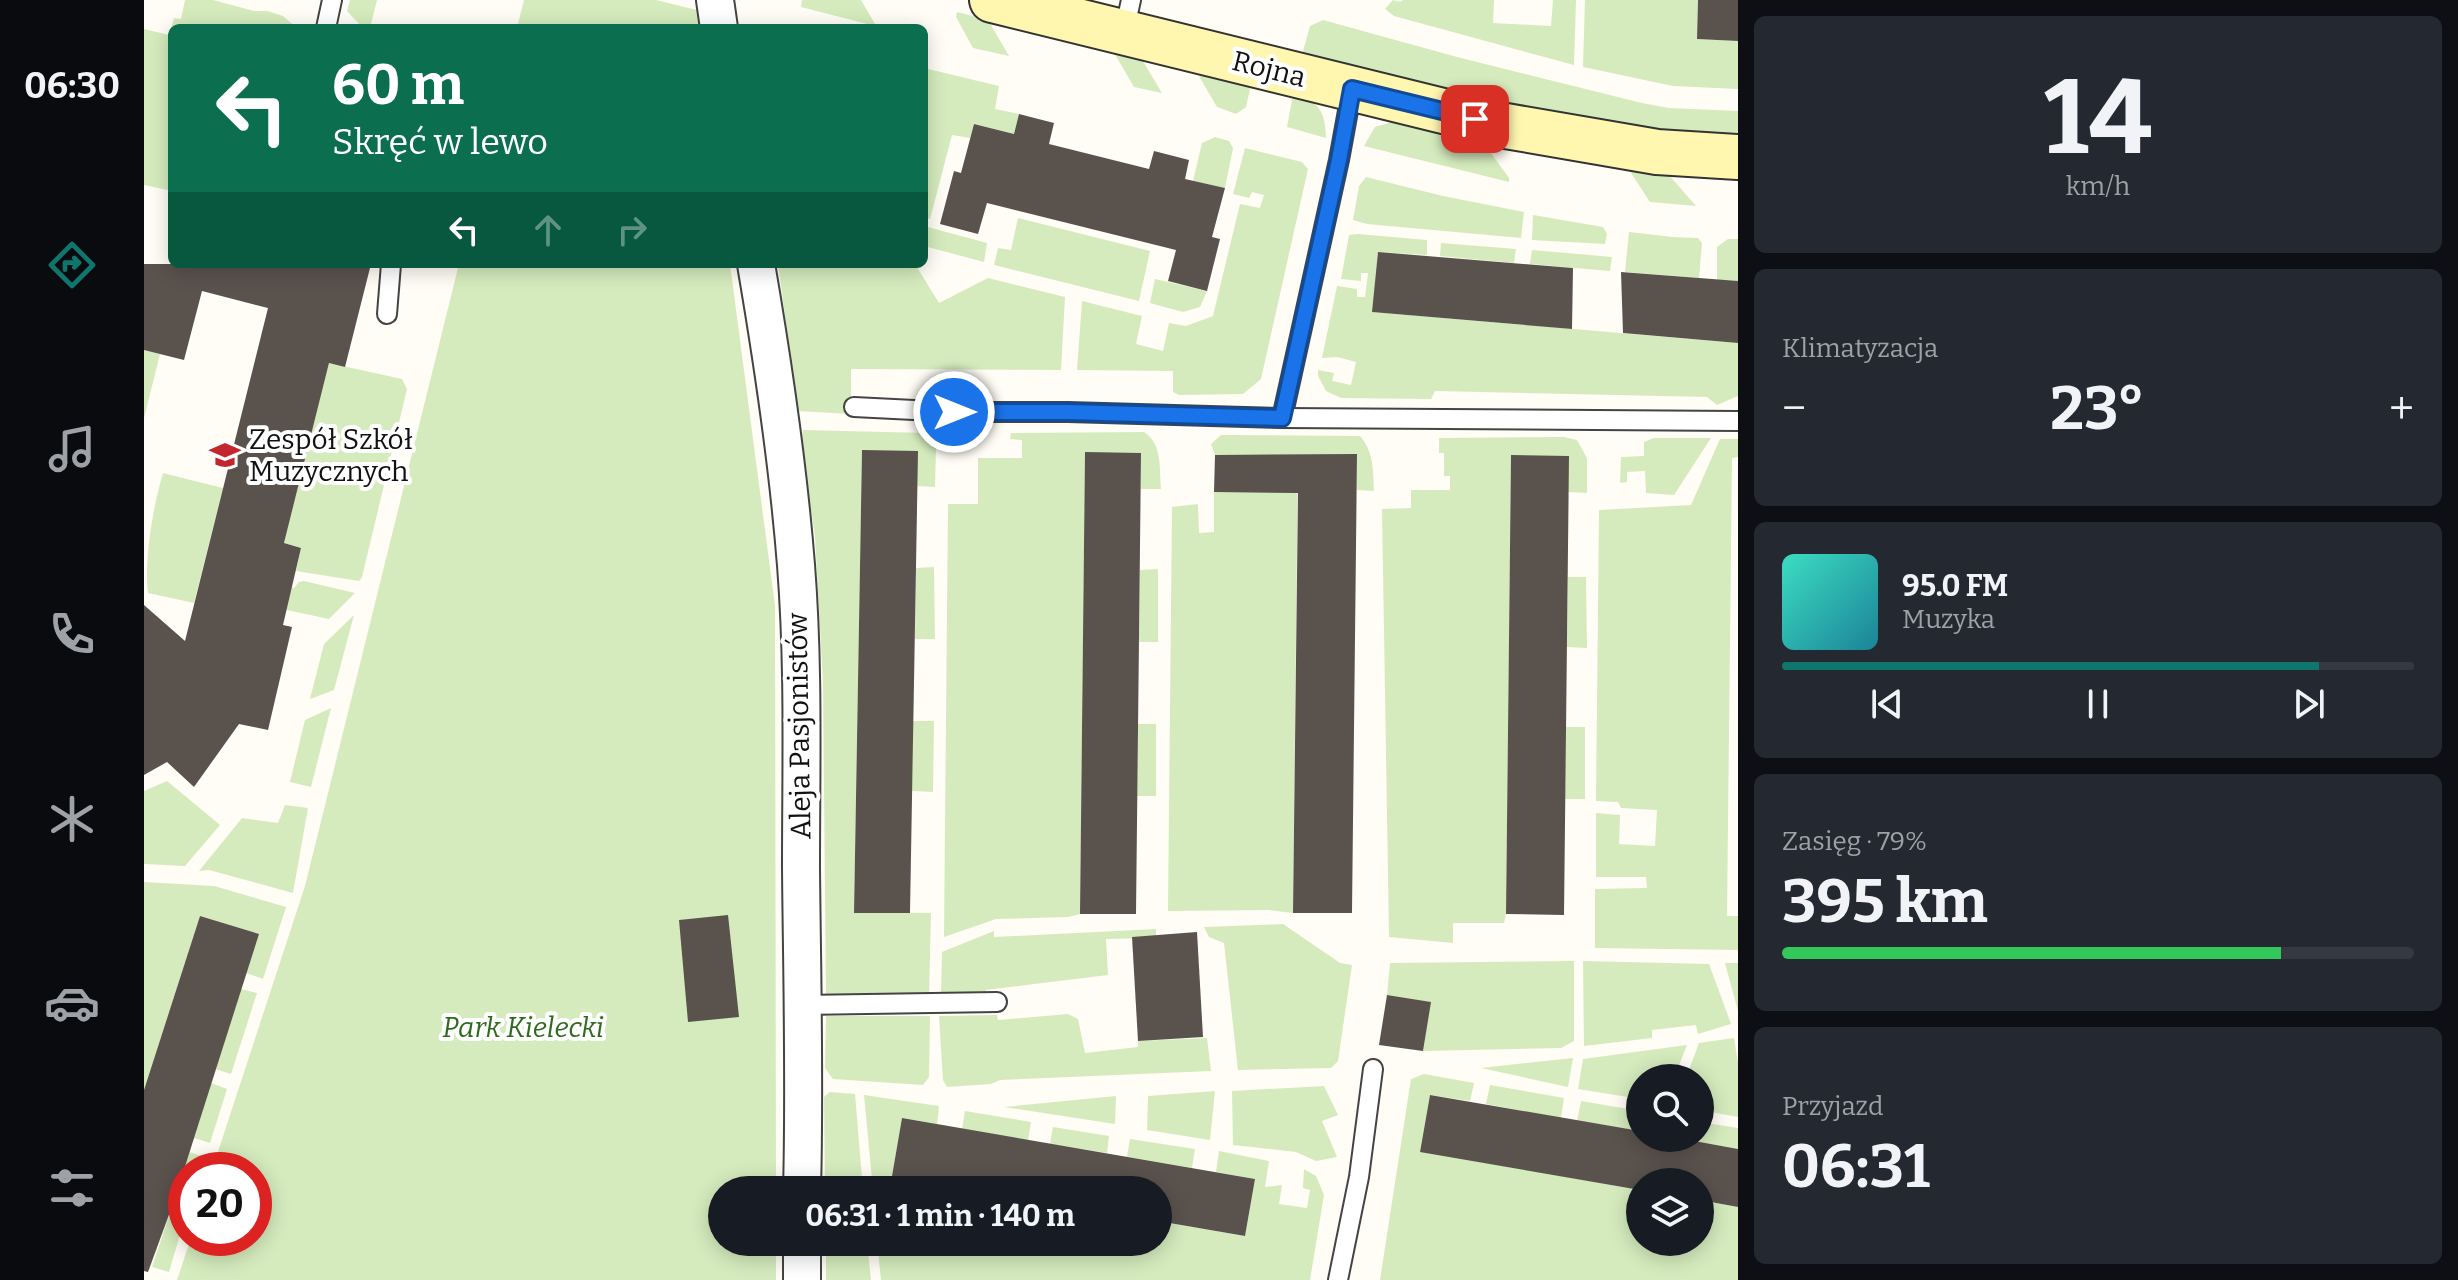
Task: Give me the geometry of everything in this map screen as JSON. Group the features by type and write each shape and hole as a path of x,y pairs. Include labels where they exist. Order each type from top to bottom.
{"street":[{"path":"715,0 718,24"},
{"name":"Rojna","path":"992,0 1127,16 1352,89 1500,125 1657,152 1738,157"},
{"name":"Aleja Pasjonistów","path":"757,268 796,564 805,1079 802,1176"},
{"path":"802,1256 802,1280"}],"lane":[{"path":"327,24 332,0"},
{"path":"1282,418 1352,89"},
{"path":"387,314 391,268"},
{"path":"854,407 954,412 1282,418 1738,421"},
{"path":"802,1005 997,1002"},
{"path":"1338,1280 1359,1177 1373,1069"}],"green space":[{"path":"185,0 213,0 254,11 267,11 283,16 292,24 172,24 174,18 181,19"},
{"path":"350,0 377,0 371,24 359,24 347,11"},
{"path":"524,0 656,0 697,10 699,24 518,24"},
{"path":"802,0 861,0 875,24 867,24 801,7"},
{"path":"1393,0 1494,0 1493,23 1551,26 1553,0 1576,0 1574,65 1394,16 1385,9"},
{"path":"1585,0 1698,0 1697,39 1738,41 1738,89 1673,86 1583,67"},
{"path":"957,12 988,20 1009,56 973,48 956,17"},
{"path":"1323,20 1642,103 1669,108 1738,111 1738,137 1628,127 1573,118 1302,55 1310,26"},
{"path":"144,29 168,35 168,190 144,185"},
{"path":"1113,51 1141,58 1162,93 1134,87"},
{"path":"928,69 999,86 995,109 1019,114 1014,134 974,124 970,138 952,135 930,219"},
{"path":"1196,71 1251,85 1246,107 1236,114 1217,107"},
{"path":"1293,95 1315,104 1319,109 1326,138 1287,127"},
{"path":"1395,121 1483,142 1509,182 1364,146 1375,127"},
{"path":"1215,137 1229,141 1233,148 1225,188 1193,181 1202,143"},
{"path":"1245,148 1302,162 1308,169 1261,379 1243,394 1179,395 1173,392 1173,371 1077,370 1082,301 1142,316 1136,344 1163,351 1169,323 1186,326 1213,316 1240,204 1260,208 1264,195 1252,192 1249,198 1233,194"},
{"path":"1634,170 1668,174 1696,206 1650,202 1631,173"},
{"path":"1366,177 1524,212 1521,238 1367,224 1353,220 1359,186"},
{"path":"1533,215 1603,227 1607,234 1605,244 1532,240"},
{"path":"1018,218 1150,251 1139,301 994,265 998,248 1011,250"},
{"path":"928,227 987,243 984,262 928,247"},
{"path":"1629,232 1698,238 1702,243 1699,278 1625,272"},
{"path":"1349,235 1427,240 1427,255 1378,252 1373,312 1738,343 1738,396 1717,405 1707,397 1435,391 1431,399 1341,398 1326,391 1318,370 1334,373 1332,381 1351,385 1356,362 1337,357 1322,358 1337,286 1357,289 1357,297 1365,297 1368,273 1361,273 1361,281 1341,279"},
{"path":"1728,239 1738,239 1738,281 1717,280 1717,247"},
{"path":"1441,243 1516,249 1514,263 1440,256"},
{"path":"1532,250 1612,257 1610,271 1530,264"},
{"name":"Park Kielecki","path":"458,268 731,268 775,606 776,1176 708,1176 708,1256 776,1256 776,1280 177,1280 185,1256 272,1256 272,1152 218,1152 305,886"},
{"path":"779,268 917,268 939,303 988,278 1065,297 1061,370 851,369 851,414 798,411"},
{"path":"1155,279 1207,291 1200,307 1183,312 1150,303"},
{"path":"144,350 160,354 144,418"},
{"path":"329,363 402,379 407,389 359,581 296,571 301,548 284,543"},
{"path":"803,430 927,433 936,448 935,487 917,486 917,451 862,451 854,912 931,913 929,996 826,995 823,683 815,536 801,443"},
{"path":"1144,432 1157,450 1161,489 1141,489 1141,453 1085,453 1080,914 996,919 944,937 948,504 978,504 978,458 1022,458 1022,440 1010,439 1011,433"},
{"path":"1221,435 1360,436 1372,462 1374,491 1357,490 1357,455 1298,455 1293,913 1269,910 1168,911 1172,507 1198,504 1199,533 1214,532 1214,492 1244,456 1215,455 1211,444"},
{"path":"1564,437 1577,440 1587,458 1587,493 1568,492 1569,456 1511,456 1504,923 1453,923 1453,943 1389,937 1382,509 1411,508 1411,490 1450,490 1450,476 1444,476 1444,453 1439,453 1439,438"},
{"path":"1654,438 1711,438 1674,495 1646,493 1645,471 1627,472 1627,482 1620,483 1621,457 1644,456 1644,442"},
{"path":"1720,439 1738,439 1738,457 1732,458 1727,916 1738,916 1738,950 1595,948 1595,889 1647,888 1646,877 1596,877 1596,813 1620,815 1619,844 1655,846 1657,810 1621,808 1618,802 1596,801 1599,510 1691,505"},
{"path":"163,473 223,488 194,603 148,593 150,533"},
{"path":"934,567 935,639 915,639 916,568"},
{"path":"1158,569 1158,642 1139,642 1140,570"},
{"path":"1568,577 1586,577 1587,648 1567,647"},
{"path":"304,581 355,593 329,619 268,606 274,585 294,588"},
{"path":"354,615 334,690 310,699 324,644"},
{"path":"331,708 311,787 290,782 305,720"},
{"path":"913,721 934,721 933,792 912,791"},
{"path":"1138,724 1156,724 1156,796 1137,796"},
{"path":"1566,727 1585,727 1585,799 1565,799"},
{"path":"167,781 220,825 185,866 144,864 144,791"},
{"path":"285,805 308,808 293,893 209,870 199,871 242,818 278,823"},
{"path":"144,882 214,886 286,907 263,979 246,973 258,934 200,916 144,1090"},
{"path":"1283,924 1340,963 1352,965 1338,1061 1331,1068 1238,1070 1224,943 1209,937 1204,927"},
{"path":"1156,929 1156,938 1106,939 1108,975 986,990 985,995 941,995 942,952 994,931 994,937"},
{"path":"1574,961 1574,1041 1561,1048 1423,1051 1430,1002 1387,995 1390,963"},
{"path":"1583,961 1709,964 1731,1024 1698,1034 1696,1025 1652,1030 1652,1038 1584,1046"},
{"path":"1725,963 1738,963 1738,1011"},
{"path":"241,989 257,993 231,1074 215,1069"},
{"path":"1068,1014 1078,1019 1085,1053 1138,1047 1138,1041 1207,1038 1211,1071 1000,1080 991,1084 947,1087 943,1080 939,1016 997,1015 998,1020"},
{"path":"826,1016 930,1016 929,1077 923,1085 833,1079 825,1068"},
{"path":"1734,1038 1738,1063 1738,1117 1714,1113 1714,1064 1691,1064 1699,1043"},
{"path":"1687,1045 1680,1064 1626,1064 1626,1097 1578,1089 1583,1059"},
{"path":"1573,1058 1568,1087 1481,1068"},
{"path":"1424,1074 1474,1083 1470,1101 1430,1095 1420,1151 1626,1188 1626,1256 1714,1256 1714,1203 1738,1207 1738,1280 1380,1280 1411,1079"},
{"path":"211,1083 227,1089 210,1143 194,1138"},
{"path":"1490,1085 1564,1098 1561,1118 1486,1104"},
{"path":"1324,1086 1338,1115 1322,1121 1337,1157 1316,1161 1296,1152 1233,1145 1232,1091"},
{"path":"1215,1091 1210,1140 1147,1130 1148,1096"},
{"path":"830,1092 855,1094 862,1176 825,1176 824,1097"},
{"path":"864,1095 939,1106 937,1124 902,1118 892,1176 872,1176"},
{"path":"1116,1096 1115,1124 1004,1107"},
{"path":"1581,1101 1626,1109 1626,1129 1577,1121"},
{"path":"965,1111 1031,1122 1028,1140 962,1129"},
{"path":"1714,1124 1738,1128 1738,1149 1714,1145"},
{"path":"1053,1127 1109,1136 1107,1153 1050,1144"},
{"path":"1130,1139 1195,1149 1192,1168 1127,1157"},
{"path":"1219,1151 1269,1161 1265,1187 1282,1185 1279,1204 1307,1208 1310,1190 1303,1188 1304,1169 1316,1176 1324,1195 1310,1280 881,1280 878,1256 1172,1256 1172,1223 1245,1236 1255,1179 1216,1172"},
{"path":"168,1219 168,1256 174,1256 169,1272 152,1267"},
{"path":"826,1256 868,1256 871,1280 826,1280"}],"building":[{"path":"1698,0 1738,0 1738,41 1697,39"},
{"path":"1019,114 1054,123 1049,144 1149,169 1154,151 1189,160 1185,179 1225,188 1212,237 1220,239 1207,291 1168,281 1176,250 987,203 978,234 940,224 954,171 961,173 974,124 1014,134"},
{"path":"1378,252 1573,268 1572,329 1372,312"},
{"path":"144,264 168,264 168,268 370,268 345,367 329,363 284,543 301,548 283,625 292,627 268,730 239,724 194,787 167,762 144,775 144,605 185,641 268,308 202,291 184,360 144,350"},
{"path":"1621,272 1738,281 1738,343 1623,333"},
{"path":"862,450 918,451 910,913 854,913"},
{"path":"1085,452 1141,453 1136,914 1080,914"},
{"path":"1357,454 1352,913 1293,913 1298,493 1214,492 1215,455"},
{"path":"1511,455 1569,456 1564,915 1506,914"},
{"path":"728,915 739,1017 688,1022 679,920"},
{"path":"200,916 259,934 190,1152 168,1152 168,1217 148,1272 144,1271 144,1090"},
{"path":"1197,932 1203,1037 1138,1041 1132,937"},
{"path":"1387,995 1431,1002 1423,1051 1379,1045"},
{"path":"1430,1095 1626,1129 1626,1152 1714,1152 1714,1145 1738,1149 1738,1207 1714,1203 1714,1168 1626,1168 1626,1188 1420,1152"},
{"path":"902,1118 1255,1179 1245,1236 1172,1223 1172,1176 892,1176"}],"place":[{"name":"Zespół Szkół Muzycznych","path":"225,455"}],"route":[{"path":"954,412 1282,418 1352,89 1475,119"}]}
